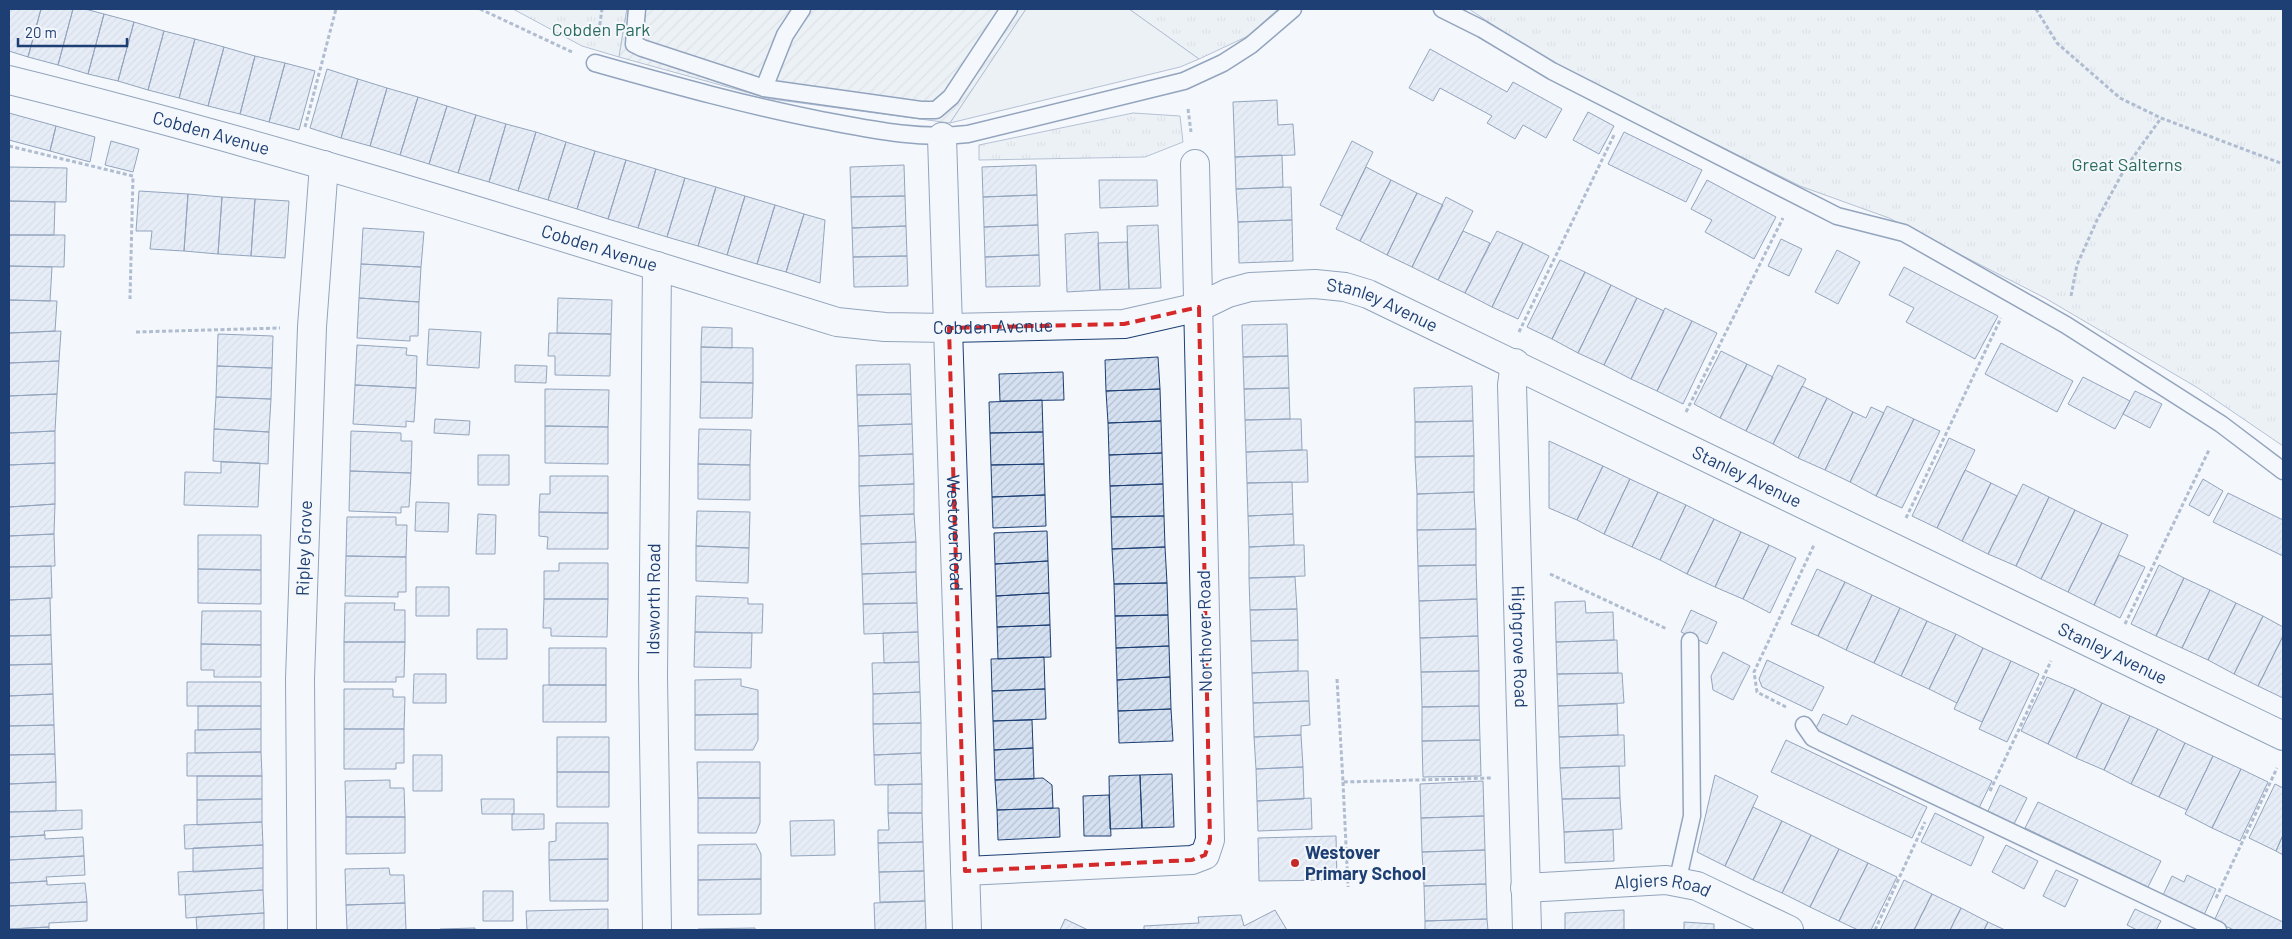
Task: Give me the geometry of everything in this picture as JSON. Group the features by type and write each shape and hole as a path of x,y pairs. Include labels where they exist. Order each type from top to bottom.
{"street":[{"name":"Cobden Avenue","path":"9,80 142,113 297,157 837,322 885,327 949,328 1124,324 1199,307"},
{"name":"Westover Road","path":"942,137 967,930"},
{"name":"Northover Road","path":"965,871 1192,860 1205,855 1210,840 1195,164"},
{"name":"Ripley Grove","path":"302,930 300,679 312,327 324,165"},
{"name":"Idsworth Road","path":"657,266 653,676 657,930"},
{"name":"Stanley Avenue","path":"1199,307 1228,293 1250,287 1315,284 1345,287 1368,294 1828,514 2283,736"},
{"name":"Highgrove Road","path":"1510,361 1527,930"},
{"name":"Algiers Road","path":"1525,888 1666,880 1697,886 1789,930"}],"lane":[{"path":"637,9 634,44 642,48 764,88 921,110 936,110 951,97 1009,9"},
{"path":"764,88 785,35 802,9"},
{"path":"595,63 756,107 888,132 942,137 968,134 1184,81 1223,63 1244,49 1293,9"},
{"path":"1442,9 1482,29 1552,71 1837,216 1904,233 2066,325 2221,424 2283,472"},
{"path":"1677,883 1692,816 1690,640"},
{"path":"1804,725 1812,738 2211,927"}],"path":[{"path":"297,157 336,9"},
{"path":"480,9 595,63"},
{"path":"2036,9 2057,44 2120,98 2161,118 2283,164"},
{"path":"1184,81 1195,164"},
{"path":"1510,361 1627,110"},
{"path":"2066,325 2077,265 2097,220 2124,170 2161,118"},
{"path":"9,146 133,176 130,299"},
{"path":"1672,439 1794,195"},
{"path":"1892,546 2012,295"},
{"path":"136,332 312,327"},
{"path":"2112,653 2221,424"},
{"path":"1804,725 1785,706 1757,692 1754,672 1828,514"},
{"path":"1516,559 1584,589 1690,640"},
{"path":"1978,817 2065,630"},
{"path":"1338,679 1348,887"},
{"path":"2211,927 2279,764"},
{"path":"1343,782 1522,778"},
{"path":"1875,930 1937,797"}],"highlighted area":[{"path":"1199,307 1210,840 1205,855 1192,860 965,871 949,328 1124,324"}],"green space":[{"name":"Cobden Park","path":"513,9 627,9 619,57 582,46"},
{"path":"627,9 1026,9 950,123 771,99 619,57"},
{"path":"1129,9 1278,9 1248,36 1199,59"},
{"name":"Great Salterns","path":"1469,9 2283,9 2283,446 2198,388 2045,298 1889,218 1800,186 1541,57"},
{"path":"1133,113 1180,116 1183,142 1145,157 979,160 979,145"}],"shaded area":[{"path":"1026,9 1129,9 1199,59 1180,67 950,123"}],"building":[{"path":"9,9 41,9 28,57 9,51"},
{"path":"41,9 73,9 58,65 28,57"},
{"path":"73,9 85,9 104,14 88,74 58,65"},
{"path":"104,14 134,22 118,81 88,74"},
{"path":"134,22 164,31 148,90 118,81"},
{"path":"164,31 195,39 179,98 148,90"},
{"path":"195,39 224,47 208,106 179,98"},
{"path":"224,47 255,56 240,114 208,106"},
{"path":"1430,49 1507,92 1513,82 1562,109 1546,138 1523,125 1515,139 1487,123 1492,116 1440,88 1433,101 1409,88"},
{"path":"255,56 285,63 269,122 240,114"},
{"path":"285,63 315,71 299,130 269,122"},
{"path":"327,69 358,79 341,138 310,128"},
{"path":"358,79 387,88 370,146 341,138"},
{"path":"387,88 418,97 400,155 370,146"},
{"path":"418,97 447,106 429,164 400,155"},
{"path":"1277,100 1278,125 1293,124 1295,155 1235,157 1233,102"},
{"path":"447,106 476,115 458,173 429,164"},
{"path":"1588,112 1614,126 1599,154 1573,140"},
{"path":"9,113 56,126 50,151 9,140"},
{"path":"476,115 506,124 489,182 458,173"},
{"path":"506,124 536,132 518,191 489,182"},
{"path":"56,126 95,137 90,162 50,151"},
{"path":"536,132 566,142 548,200 518,191"},
{"path":"1624,132 1702,170 1686,202 1608,164"},
{"path":"111,141 139,149 133,172 105,165"},
{"path":"1352,141 1373,152 1342,216 1320,205"},
{"path":"566,142 595,151 577,209 548,200"},
{"path":"595,151 626,160 608,219 577,209"},
{"path":"1282,155 1283,187 1236,189 1235,157"},
{"path":"626,160 656,169 638,228 608,219"},
{"path":"904,165 905,196 851,197 850,167"},
{"path":"1036,165 1037,195 983,197 982,167"},
{"path":"9,167 67,168 66,202 9,201"},
{"path":"1366,167 1391,180 1360,241 1336,229"},
{"path":"656,169 685,178 667,237 638,228"},
{"path":"685,178 716,187 698,246 667,237"},
{"path":"1099,180 1157,180 1158,206 1100,208"},
{"path":"1391,180 1417,193 1387,255 1360,241"},
{"path":"1707,180 1776,217 1754,259 1705,232 1712,220 1691,209"},
{"path":"716,187 745,196 727,255 698,246"},
{"path":"1291,187 1292,220 1238,222 1236,189"},
{"path":"139,191 188,194 184,251 150,249 152,231 136,231"},
{"path":"1417,193 1443,205 1412,267 1387,255"},
{"path":"188,194 222,197 218,254 184,251"},
{"path":"1037,195 1038,225 984,227 983,197"},
{"path":"745,196 775,205 757,264 727,255"},
{"path":"905,196 906,226 852,228 851,197"},
{"path":"222,197 255,199 251,256 218,254"},
{"path":"1446,197 1473,211 1438,280 1412,267"},
{"path":"255,199 289,201 285,258 251,256"},
{"path":"9,201 55,202 54,235 9,235"},
{"path":"775,205 804,214 786,272 757,264"},
{"path":"804,214 825,220 820,283 786,272"},
{"path":"1292,220 1293,261 1239,263 1238,222"},
{"path":"1038,225 1039,255 985,257 984,227"},
{"path":"1158,225 1161,288 1129,289 1127,226"},
{"path":"906,226 907,256 853,257 852,228"},
{"path":"363,228 424,232 421,267 361,264"},
{"path":"1463,231 1490,243 1465,293 1438,280"},
{"path":"1497,231 1523,243 1492,307 1465,293"},
{"path":"1098,232 1100,290 1067,292 1065,234"},
{"path":"9,235 65,235 64,267 9,266"},
{"path":"1781,239 1802,249 1789,276 1768,266"},
{"path":"1127,242 1129,289 1100,290 1098,243"},
{"path":"1523,243 1549,256 1518,319 1492,307"},
{"path":"1837,250 1860,262 1838,304 1815,292"},
{"path":"1039,255 1040,286 986,287 985,257"},
{"path":"907,256 908,286 854,287 853,257"},
{"path":"1560,260 1585,272 1552,339 1527,327"},
{"path":"361,264 421,267 419,302 359,298"},
{"path":"9,266 52,267 50,301 9,300"},
{"path":"1904,267 1998,316 1975,359 1906,322 1914,308 1889,295"},
{"path":"1585,272 1611,285 1578,353 1552,339"},
{"path":"1611,285 1637,298 1604,365 1578,353"},
{"path":"359,298 419,302 418,336 410,336 410,341 357,338"},
{"path":"558,298 612,300 611,334 557,333"},
{"path":"1637,298 1664,311 1631,379 1604,365"},
{"path":"9,300 57,301 55,331 9,333"},
{"path":"1665,308 1692,321 1657,391 1631,379"},
{"path":"1692,321 1717,333 1683,404 1657,391"},
{"path":"1287,324 1288,356 1243,357 1242,325"},
{"path":"702,327 732,328 732,348 701,347"},
{"path":"429,329 481,332 479,368 427,365"},
{"path":"61,331 59,361 9,363 9,333"},
{"path":"549,333 611,334 610,376 555,375 555,356 548,356"},
{"path":"218,334 273,336 272,368 217,366"},
{"path":"2001,343 2073,381 2057,412 1985,374"},
{"path":"357,345 407,348 406,355 417,356 416,388 355,385"},
{"path":"701,347 753,348 753,383 701,382"},
{"path":"1721,351 1747,364 1720,418 1694,404"},
{"path":"1288,356 1289,388 1244,389 1243,357"},
{"path":"1158,357 1160,389 1106,391 1105,360"},
{"path":"59,361 57,394 9,396 9,363"},
{"path":"910,364 911,394 857,395 856,365"},
{"path":"1747,364 1773,377 1746,431 1720,418"},
{"path":"515,365 547,366 546,383 515,382"},
{"path":"1778,365 1806,379 1773,444 1746,431"},
{"path":"217,366 272,368 271,399 216,397"},
{"path":"1063,372 1064,400 1000,401 999,374"},
{"path":"2083,377 2130,401 2115,429 2068,404"},
{"path":"701,382 753,383 752,418 700,418"},
{"path":"355,385 416,388 414,422 406,421 406,427 353,424"},
{"path":"1472,386 1473,421 1415,422 1414,388"},
{"path":"1802,386 1827,398 1798,458 1773,444"},
{"path":"1289,388 1290,419 1245,420 1244,389"},
{"path":"545,389 609,390 608,427 545,426"},
{"path":"1160,389 1161,421 1108,423 1106,391"},
{"path":"2135,391 2162,404 2150,428 2123,414"},
{"path":"57,394 55,431 9,433 9,396"},
{"path":"911,394 912,424 858,426 857,395"},
{"path":"216,397 271,399 269,432 214,429"},
{"path":"1827,398 1853,412 1825,470 1798,458"},
{"path":"1042,400 1043,432 990,433 989,402"},
{"path":"1887,406 1914,419 1876,496 1850,482"},
{"path":"1871,407 1884,413 1850,482 1825,470 1853,412 1866,418"},
{"path":"435,419 470,421 469,435 434,433"},
{"path":"1301,419 1302,450 1246,452 1245,420"},
{"path":"1914,419 1940,431 1902,508 1876,496"},
{"path":"1161,421 1162,453 1109,455 1108,423"},
{"path":"1473,421 1474,456 1415,457 1415,422"},
{"path":"912,424 913,454 859,456 858,426"},
{"path":"545,426 608,427 608,464 545,463"},
{"path":"214,429 269,432 268,464 213,461"},
{"path":"699,429 751,430 750,465 698,464"},
{"path":"55,431 55,463 9,465 9,433"},
{"path":"351,431 401,433 401,441 412,441 411,473 350,471"},
{"path":"1043,432 1044,464 991,465 990,433"},
{"path":"1949,438 1975,450 1937,528 1912,516"},
{"path":"1549,441 1603,466 1577,520 1549,508"},
{"path":"1307,450 1308,482 1247,483 1246,452"},
{"path":"1162,453 1163,484 1110,486 1109,455"},
{"path":"913,454 914,484 859,486 859,456"},
{"path":"478,455 509,455 509,485 478,485"},
{"path":"1474,456 1474,492 1417,494 1415,457"},
{"path":"221,462 260,463 258,507 184,505 185,472 221,473"},
{"path":"55,463 55,504 9,507 9,465"},
{"path":"698,464 750,465 750,500 698,499"},
{"path":"1044,464 1045,495 992,497 991,465"},
{"path":"1603,466 1630,479 1604,534 1577,520"},
{"path":"1965,470 1991,483 1962,541 1937,528"},
{"path":"350,471 411,473 409,507 401,507 401,513 349,511"},
{"path":"550,476 608,476 608,513 539,512 540,494 550,494"},
{"path":"1630,479 1658,492 1632,547 1604,534"},
{"path":"2203,479 2223,491 2209,516 2189,505"},
{"path":"1292,482 1293,514 1248,516 1247,483"},
{"path":"1991,483 2017,496 1988,554 1962,541"},
{"path":"914,484 914,514 860,516 859,486"},
{"path":"1163,484 1164,516 1111,517 1110,486"},
{"path":"2023,484 2049,497 2016,566 1988,554"},
{"path":"1474,492 1476,529 1417,530 1417,494"},
{"path":"1658,492 1686,505 1660,560 1632,547"},
{"path":"2228,493 2283,520 2283,556 2213,522"},
{"path":"1045,495 1046,526 993,528 992,497"},
{"path":"2049,497 2075,510 2041,579 2016,566"},
{"path":"416,502 449,503 448,532 415,531"},
{"path":"55,504 54,534 9,536 9,507"},
{"path":"1686,505 1714,519 1687,574 1660,560"},
{"path":"2075,510 2102,523 2068,592 2041,579"},
{"path":"697,511 750,512 749,548 696,546"},
{"path":"539,512 608,513 608,549 547,549 548,537 539,536"},
{"path":"478,514 496,515 495,554 476,554"},
{"path":"914,514 916,542 861,544 860,516"},
{"path":"1293,514 1294,545 1249,547 1248,516"},
{"path":"1164,516 1165,547 1112,549 1111,517"},
{"path":"347,517 396,517 396,525 407,525 406,557 346,556"},
{"path":"1714,519 1741,532 1715,587 1687,574"},
{"path":"2102,523 2128,535 2094,605 2068,592"},
{"path":"1476,529 1476,565 1418,566 1417,530"},
{"path":"1047,531 1048,561 995,564 994,533"},
{"path":"1741,532 1769,545 1743,599 1715,587"},
{"path":"54,534 55,566 9,567 9,536"},
{"path":"198,535 261,535 261,570 198,569"},
{"path":"916,542 916,572 862,574 861,544"},
{"path":"1304,545 1305,576 1249,578 1249,547"},
{"path":"1769,545 1796,558 1770,613 1743,599"},
{"path":"696,546 749,548 748,583 696,581"},
{"path":"1165,547 1167,583 1114,584 1112,549"},
{"path":"2119,555 2145,567 2120,618 2094,605"},
{"path":"346,556 406,557 406,592 398,592 398,597 345,596"},
{"path":"1048,561 1049,593 996,596 995,564"},
{"path":"559,563 608,563 608,599 544,599 544,571 559,571"},
{"path":"1476,565 1477,599 1419,601 1418,566"},
{"path":"2159,565 2184,578 2156,636 2131,624"},
{"path":"51,566 52,598 9,600 9,567"},
{"path":"198,569 261,570 261,604 198,603"},
{"path":"1817,569 1845,582 1818,636 1791,624"},
{"path":"916,572 917,603 863,604 862,574"},
{"path":"1295,577 1297,609 1250,610 1249,578"},
{"path":"2184,578 2210,590 2182,648 2156,636"},
{"path":"1845,582 1872,595 1846,650 1818,636"},
{"path":"1167,583 1168,615 1115,616 1114,584"},
{"path":"416,587 449,587 449,616 416,616"},
{"path":"2210,590 2236,603 2208,660 2182,648"},
{"path":"1049,593 1050,625 997,627 996,596"},
{"path":"1872,595 1900,608 1874,663 1846,650"},
{"path":"696,596 748,598 748,604 763,604 762,633 695,632"},
{"path":"50,598 51,635 9,636 9,600"},
{"path":"544,599 608,599 607,637 551,636 551,628 543,628"},
{"path":"1477,599 1478,636 1420,638 1419,601"},
{"path":"1585,601 1586,613 1613,612 1614,640 1556,642 1555,602"},
{"path":"345,603 395,603 394,610 405,610 405,642 344,642"},
{"path":"917,603 918,632 864,634 863,604"},
{"path":"2236,603 2263,616 2234,674 2208,660"},
{"path":"1900,608 1927,621 1901,676 1874,663"},
{"path":"1297,609 1298,640 1251,641 1250,610"},
{"path":"1691,610 1717,622 1707,644 1681,632"},
{"path":"202,611 261,611 261,645 201,644"},
{"path":"1168,615 1169,646 1116,648 1115,616"},
{"path":"2263,616 2283,627 2283,636 2258,686 2234,674"},
{"path":"1927,621 1956,634 1929,689 1901,676"},
{"path":"1050,625 1051,657 998,659 997,627"},
{"path":"477,629 507,629 507,659 477,659"},
{"path":"695,632 752,633 751,668 694,667"},
{"path":"918,632 919,662 884,663 883,633"},
{"path":"1956,634 1983,648 1957,703 1929,689"},
{"path":"51,635 52,664 9,665 9,636"},
{"path":"1478,636 1479,671 1421,672 1420,638"},
{"path":"2283,636 2283,698 2258,686"},
{"path":"1298,640 1298,671 1252,673 1251,641"},
{"path":"1617,640 1618,673 1557,674 1556,642"},
{"path":"344,642 405,642 404,677 396,677 396,682 344,682"},
{"path":"201,644 261,645 261,677 214,677 214,670 201,670"},
{"path":"1169,646 1170,677 1117,680 1116,648"},
{"path":"549,648 606,648 606,685 549,685"},
{"path":"1983,648 2011,661 1982,722 1954,709"},
{"path":"1723,652 1750,666 1733,700 1713,690 1711,676"},
{"path":"1044,657 1045,689 992,691 991,659"},
{"path":"1767,660 1824,687 1812,711 1762,687 1759,679"},
{"path":"2011,661 2039,674 2007,742 1979,729"},
{"path":"919,662 920,692 873,694 872,663"},
{"path":"52,664 53,694 9,696 9,665"},
{"path":"1308,671 1309,701 1253,703 1252,673"},
{"path":"1479,671 1479,706 1422,707 1421,672"},
{"path":"1622,673 1624,703 1558,706 1557,674"},
{"path":"414,674 446,674 446,703 413,703"},
{"path":"1170,677 1171,709 1118,711 1117,680"},
{"path":"2047,677 2075,689 2048,744 2021,731"},
{"path":"741,679 741,686 758,690 758,714 695,715 695,680"},
{"path":"187,682 261,682 261,706 187,706"},
{"path":"543,685 606,685 606,722 543,722"},
{"path":"344,689 393,689 393,697 405,697 404,729 344,729"},
{"path":"1045,689 1046,719 993,721 992,691"},
{"path":"2075,689 2102,703 2076,758 2048,744"},
{"path":"920,692 921,723 873,724 873,694"},
{"path":"53,694 54,725 9,726 9,696"},
{"path":"1309,701 1310,725 1301,726 1301,735 1254,737 1253,703"},
{"path":"2102,703 2130,716 2104,770 2076,758"},
{"path":"1617,704 1618,735 1559,737 1558,706"},
{"path":"198,706 261,706 261,729 198,730"},
{"path":"1479,706 1480,740 1422,741 1422,707"},
{"path":"1171,709 1173,741 1119,743 1118,711"},
{"path":"758,714 758,740 753,750 695,750 695,715"},
{"path":"1823,714 1847,725 1852,715 1992,781 1979,808 1815,730"},
{"path":"2130,716 2158,729 2131,784 2104,770"},
{"path":"1032,720 1033,748 994,750 993,721"},
{"path":"921,723 921,753 874,755 873,724"},
{"path":"54,725 55,754 9,755 9,726"},
{"path":"261,729 261,752 195,753 195,730"},
{"path":"344,729 404,729 404,763 396,763 396,769 344,769"},
{"path":"2158,729 2185,743 2159,797 2131,784"},
{"path":"1301,735 1303,767 1256,769 1254,737"},
{"path":"1624,735 1625,766 1560,768 1559,737"},
{"path":"557,737 609,737 609,772 557,772"},
{"path":"1480,740 1481,776 1423,777 1422,741"},
{"path":"1786,740 1927,807 1912,838 1771,772"},
{"path":"2185,743 2213,756 2187,810 2159,797"},
{"path":"1033,748 1034,779 995,780 994,750"},
{"path":"261,752 262,776 187,776 187,753"},
{"path":"921,753 922,784 875,785 874,755"},
{"path":"55,754 56,782 9,784 9,755"},
{"path":"413,755 442,755 442,791 413,791"},
{"path":"2213,756 2241,769 2212,828 2185,814"},
{"path":"697,762 760,762 760,798 698,798"},
{"path":"1619,766 1620,798 1562,799 1560,768"},
{"path":"1303,767 1304,799 1257,801 1256,769"},
{"path":"2241,769 2268,782 2240,841 2212,828"},
{"path":"557,772 609,772 609,807 557,807"},
{"path":"1172,774 1174,827 1142,828 1140,775"},
{"path":"1140,775 1142,828 1110,829 1109,776"},
{"path":"1715,775 1758,796 1725,866 1697,852"},
{"path":"197,776 262,776 262,799 197,800"},
{"path":"1043,778 1052,785 1053,808 997,810 995,780"},
{"path":"390,780 390,788 404,788 405,817 346,817 345,781"},
{"path":"1483,781 1484,816 1421,818 1420,784"},
{"path":"56,782 56,811 9,812 9,784"},
{"path":"922,784 922,813 888,813 888,785"},
{"path":"2275,784 2283,788 2283,835 2276,851 2249,838"},
{"path":"2000,785 2027,798 2014,824 1988,811"},
{"path":"1109,795 1111,836 1084,836 1083,796"},
{"path":"698,798 760,798 760,823 756,833 698,833"},
{"path":"1311,798 1312,829 1258,831 1257,801"},
{"path":"1620,798 1622,829 1564,832 1562,799"},
{"path":"262,799 262,822 197,825 197,800"},
{"path":"481,799 514,799 514,814 482,814"},
{"path":"2038,802 2161,861 2148,887 2025,828"},
{"path":"1753,807 1782,821 1753,880 1725,866"},
{"path":"1059,808 1060,837 998,840 997,810"},
{"path":"82,810 82,829 44,831 45,835 9,837 9,812"},
{"path":"888,813 922,813 923,842 878,843 878,830 889,830"},
{"path":"1935,813 1984,837 1971,866 1921,842"},
{"path":"512,814 544,814 544,829 512,830"},
{"path":"1484,816 1485,850 1422,852 1421,818"},
{"path":"346,817 405,817 405,853 346,854"},
{"path":"834,820 835,855 791,856 790,821"},
{"path":"1782,821 1811,835 1782,893 1753,880"},
{"path":"262,822 263,845 185,849 184,825"},
{"path":"556,823 608,823 608,859 549,860 549,842 556,841"},
{"path":"1613,830 1614,861 1565,863 1564,832"},
{"path":"45,835 45,839 83,837 84,856 9,860 9,837"},
{"path":"1811,835 1839,849 1810,907 1782,893"},
{"path":"2283,835 2283,855 2276,851"},
{"path":"1336,836 1337,880 1259,881 1258,838"},
{"path":"923,842 924,871 879,872 878,843"},
{"path":"756,844 761,854 761,879 698,880 698,845"},
{"path":"263,845 263,868 193,872 193,848"},
{"path":"2006,845 2038,861 2024,889 1992,872"},
{"path":"1839,849 1868,863 1839,921 1810,907"},
{"path":"1485,850 1486,884 1424,886 1422,852"},
{"path":"84,856 85,875 46,877 47,881 9,883 9,860"},
{"path":"608,859 608,901 550,901 549,860"},
{"path":"1868,863 1897,877 1871,930 1858,930 1839,921"},
{"path":"263,868 263,890 179,895 178,872"},
{"path":"389,868 390,875 404,875 405,903 346,905 345,869"},
{"path":"2056,870 2078,880 2065,907 2043,896"},
{"path":"924,871 925,901 880,902 879,872"},
{"path":"2187,875 2216,889 2204,915 2163,895 2172,876 2184,882"},
{"path":"761,879 761,914 698,915 698,880"},
{"path":"1904,880 1932,894 1914,930 1880,930"},
{"path":"47,881 47,885 85,883 87,902 9,906 9,883"},
{"path":"1486,884 1487,919 1425,921 1424,886"},
{"path":"263,890 264,913 186,918 185,895"},
{"path":"483,891 513,891 513,921 483,921"},
{"path":"1932,894 1961,908 1950,930 1914,930"},
{"path":"2226,895 2283,922 2283,930 2234,930 2214,921"},
{"path":"925,901 926,930 875,930 874,903"},
{"path":"87,902 87,921 49,923 49,927 9,929 9,906"},
{"path":"405,903 406,930 347,930 346,905"},
{"path":"1961,908 1988,922 1984,930 1950,930"},
{"path":"608,909 608,930 527,930 526,911"},
{"path":"2135,909 2161,921 2156,930 2137,930 2127,925"},
{"path":"1275,910 1287,930 1144,930 1144,926 1199,923 1198,917 1241,915 1244,926"},
{"path":"1624,910 1624,930 1565,930 1565,913"},
{"path":"264,913 264,930 197,930 196,917"},
{"path":"1065,919 1088,930 1060,930"},
{"path":"1487,919 1488,930 1425,930 1425,921"},
{"path":"1684,922 1714,924 1714,930 1684,930"},
{"path":"1988,922 2005,930 1984,930"},
{"path":"49,927 49,930 9,930 9,929"},
{"path":"475,928 475,930 440,930 440,929"},
{"path":"755,928 755,930 698,930 698,929"}],"place":[{"name":"Westover Primary School","path":"1295,863"}]}
